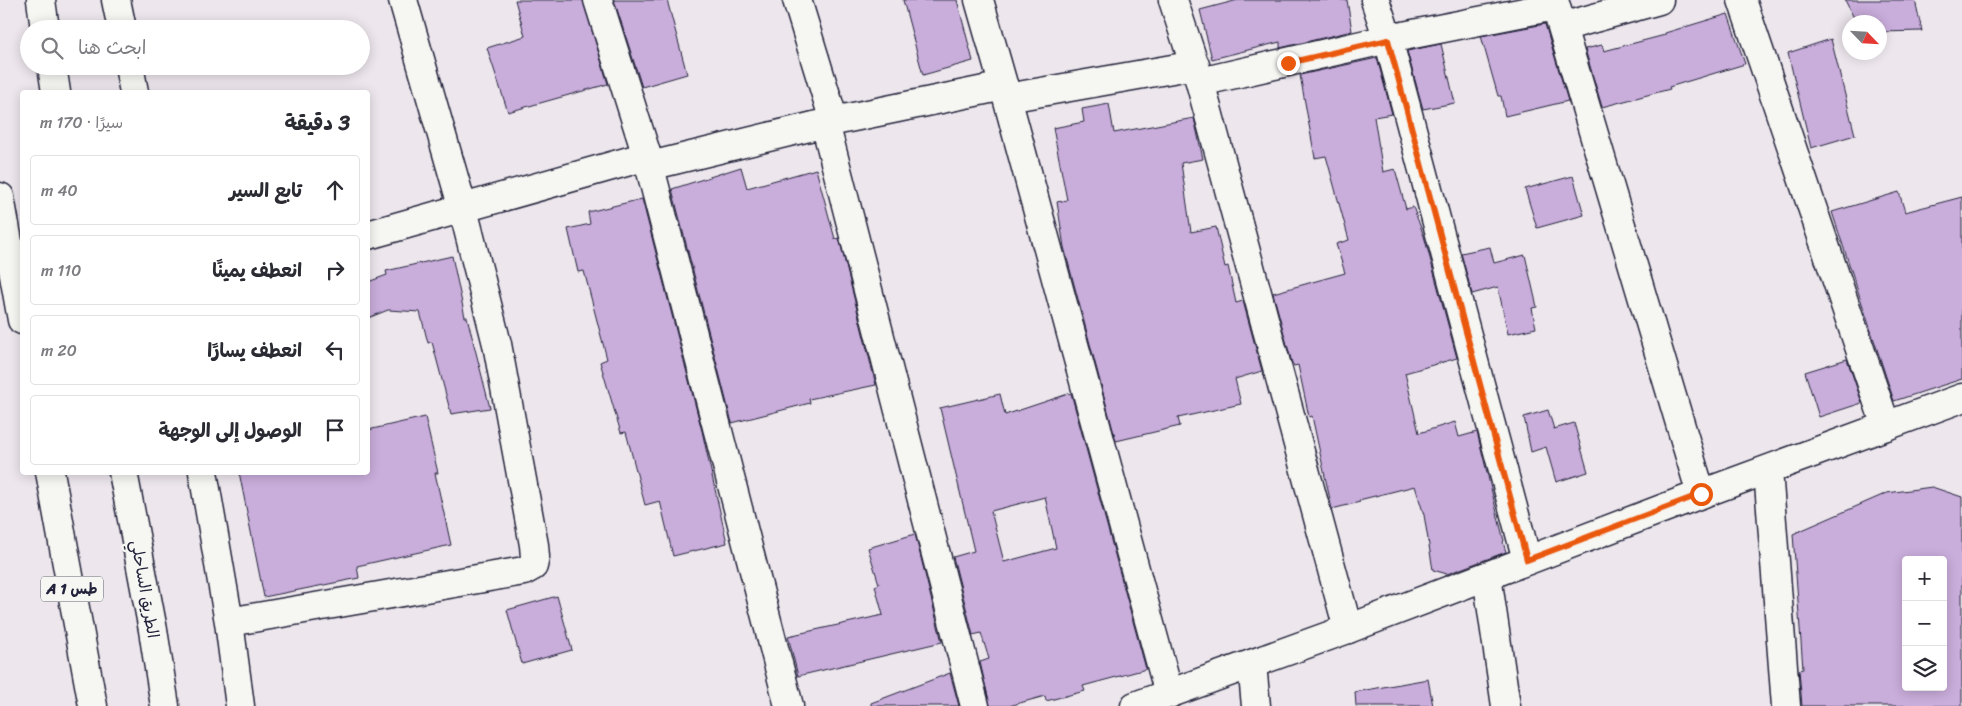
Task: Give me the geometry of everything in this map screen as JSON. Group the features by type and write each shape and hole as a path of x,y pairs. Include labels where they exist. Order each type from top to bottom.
{"main road":[{"path":"41,0 44,20"},
{"path":"116,0 120,20"},
{"path":"229,622 512,574 524,571 532,566 535,557 497,344 463,209 403,0"},
{"path":"598,0 648,161 789,706"},
{"path":"797,0 975,706"},
{"path":"979,0 1006,92 1169,694"},
{"path":"1174,0 1197,74 1348,629"},
{"path":"1375,0 1388,40 1527,560"},
{"path":"370,234 648,161 829,122 1006,92 1197,74 1557,11 1659,0"},
{"path":"1742,0 1886,426"},
{"path":"1557,11 1701,494"},
{"path":"53,75 56,90"},
{"path":"131,75 134,90"},
{"path":"0,197 20,309"},
{"path":"1136,706 1348,629 1701,494 1962,398"},
{"path":"1768,470 1786,706"},
{"name":"A 1 طس","path":"51,475 93,706"},
{"name":"الطريق الساحلي","path":"124,475 153,630 165,706"},
{"path":"204,475 229,622 240,706"},
{"path":"1487,576 1506,706"},
{"path":"1252,664 1256,706"}],"building":[{"path":"515,0 583,0 608,84 508,112 487,48 525,36"},
{"path":"614,0 667,0 687,74 642,87"},
{"path":"903,0 957,0 973,61 923,75"},
{"path":"1238,0 1347,0 1352,31 1280,48 1280,42 1212,59 1200,10"},
{"path":"1845,0 1915,0 1922,31 1887,32 1887,15 1852,15"},
{"path":"1728,14 1745,64 1669,87 1670,89 1602,107 1585,49 1602,45 1604,51 1665,35 1665,33"},
{"path":"1545,24 1568,101 1505,116 1501,96 1498,96 1481,36"},
{"path":"1831,39 1855,135 1811,148 1788,53"},
{"path":"1441,44 1455,103 1423,109 1407,51"},
{"path":"1377,58 1392,114 1374,117 1383,172 1395,169 1406,209 1413,207 1424,236 1457,358 1405,373 1419,433 1455,422 1459,437 1477,432 1506,552 1447,574 1433,570 1424,515 1415,486 1332,509 1312,416 1309,417 1298,365 1294,366 1292,363 1273,293 1345,273 1336,244 1349,240 1326,156 1315,158 1300,75"},
{"path":"1109,104 1114,133 1194,118 1203,159 1181,163 1191,232 1216,227 1225,267 1228,266 1236,303 1243,301 1262,371 1235,379 1241,404 1178,418 1180,426 1116,441 1064,247 1057,202 1067,200 1053,128 1084,122 1082,109"},
{"path":"741,167 747,188 816,169 835,239 839,238 876,385 809,399 810,403 732,423 672,189"},
{"path":"1573,176 1584,215 1537,228 1525,189"},
{"path":"1899,192 1905,212 1962,197 1962,379 1894,401 1832,212"},
{"path":"642,199 702,431 727,543 673,556 660,501 645,505 626,432 621,433 600,362 607,359 584,271 578,272 568,229 590,224 588,212"},
{"path":"1490,247 1494,263 1525,255 1537,307 1532,308 1536,328 1508,334 1498,287 1472,294 1461,253"},
{"path":"452,256 465,317 467,317 490,408 451,414 432,342 428,343 420,312 388,310 370,317 370,281 387,275 386,271"},
{"path":"1847,359 1862,403 1819,417 1805,372"},
{"path":"1071,393 1146,669 1083,686 1085,691 1046,701 1045,696 1009,706 990,706 980,662 989,659 981,633 973,635 953,557 974,551 940,408 1000,394 1005,415","holes":["1045,497 1056,548 1004,562 991,511"]},
{"path":"1548,410 1554,429 1574,423 1588,472 1556,482 1546,447 1531,452 1524,417"},
{"path":"425,417 438,473 435,473 451,545 357,566 359,578 264,597 240,475 370,475 370,430"},
{"path":"1932,487 1962,497 1962,706 1802,706 1799,670 1803,669 1793,534 1887,493"},
{"path":"915,534 942,642 798,676 788,636 883,615 875,586 879,584 868,548"},
{"path":"557,596 572,650 522,664 507,610"},
{"path":"950,673 959,706 871,706 871,703"},
{"path":"1428,679 1433,706 1356,706 1355,692"}],"route":[{"path":"1288,63 1388,40 1527,560 1701,494"}]}
